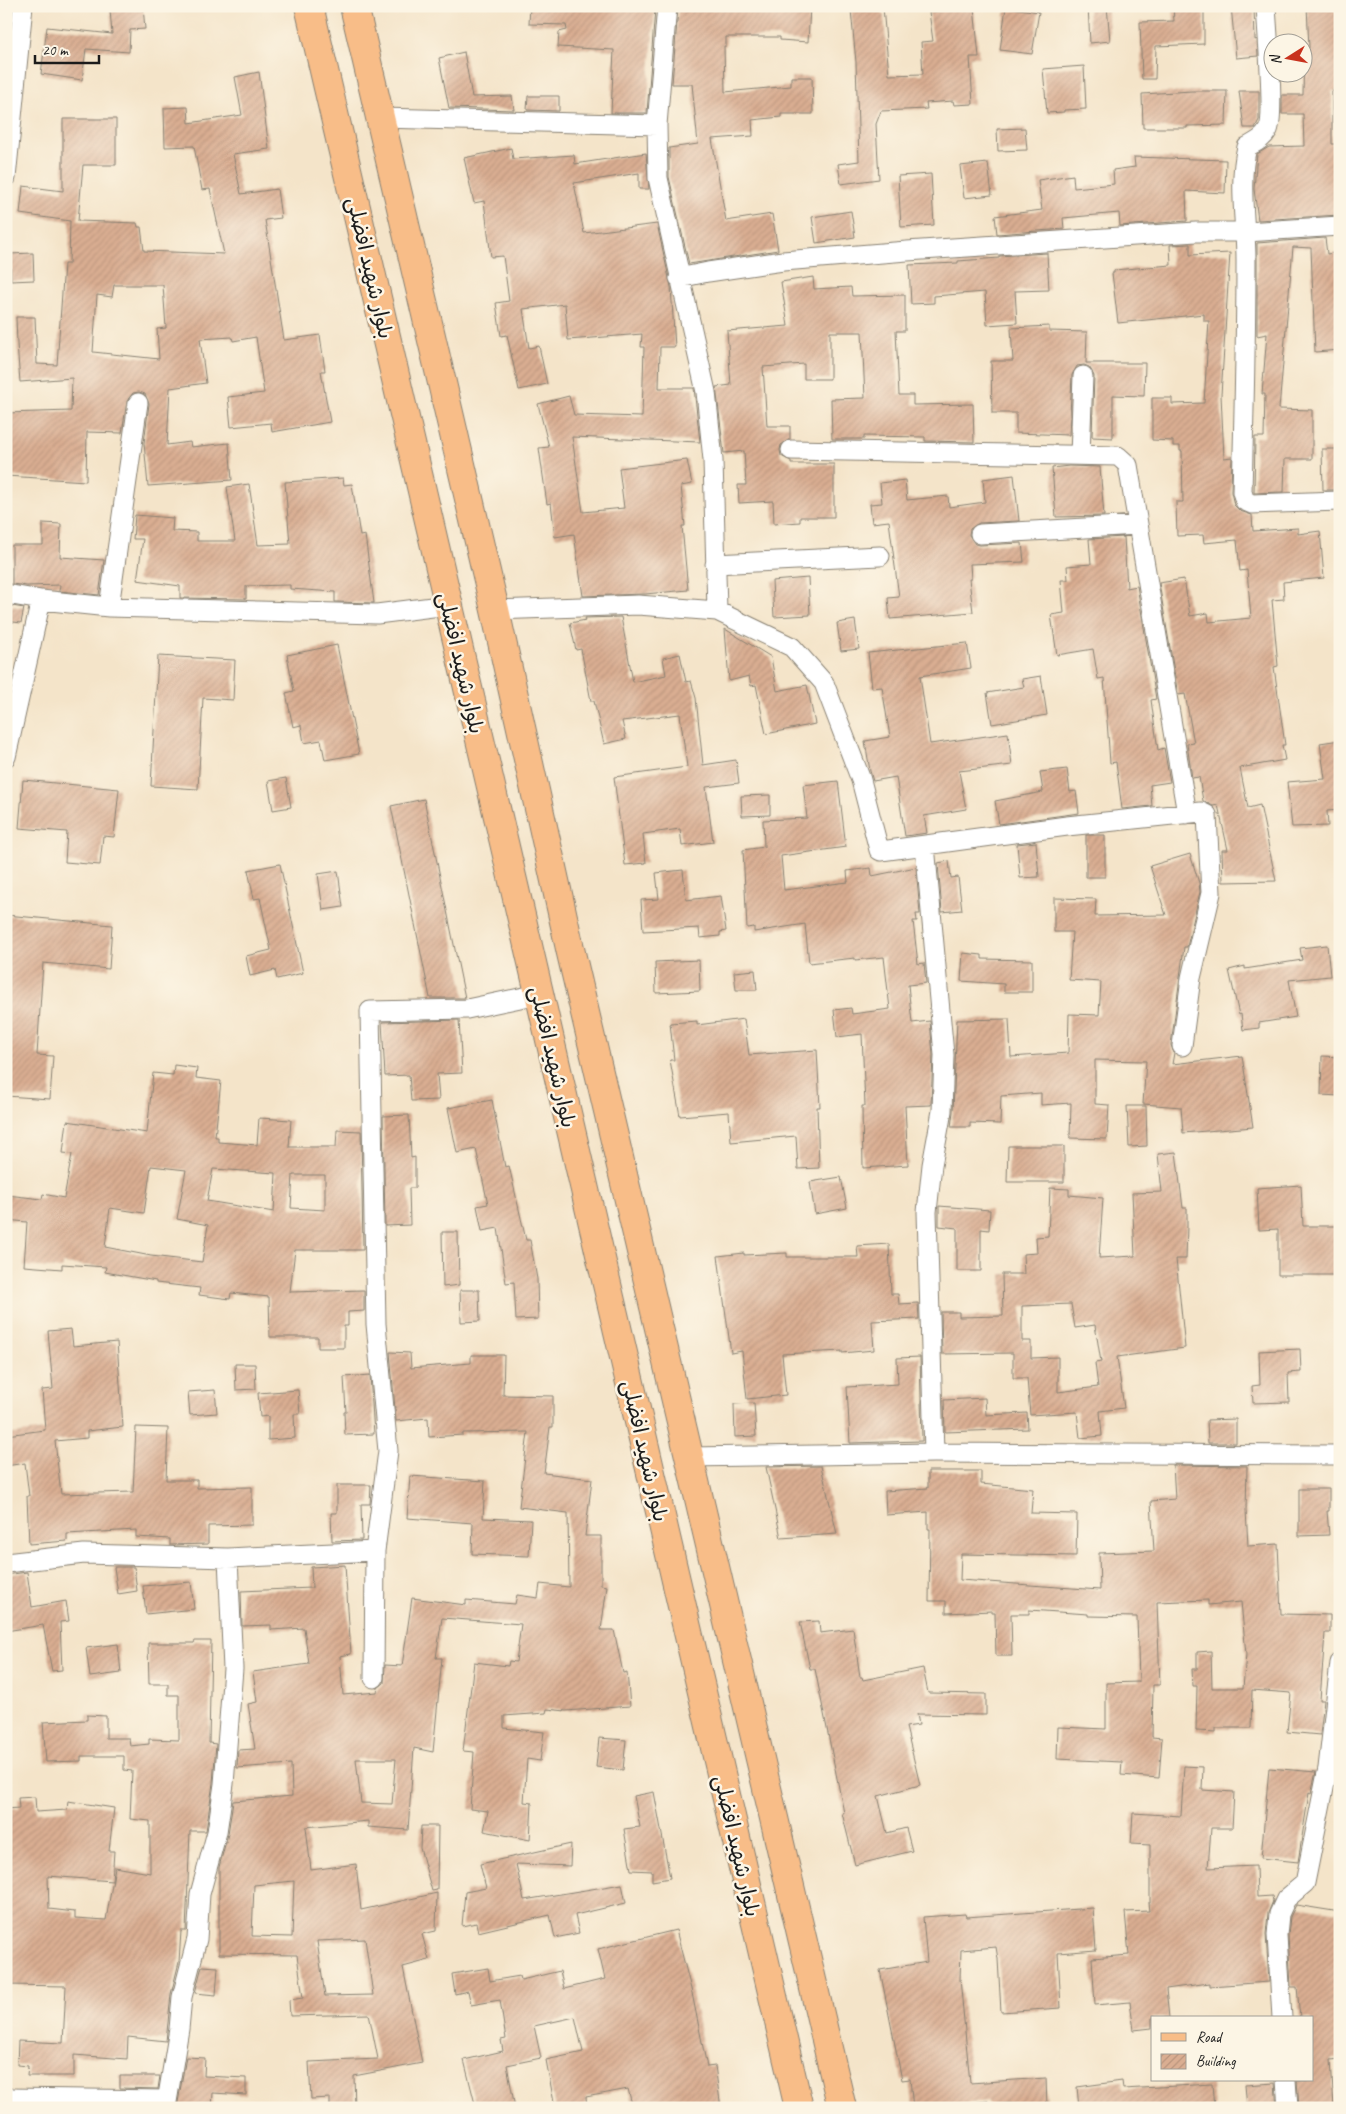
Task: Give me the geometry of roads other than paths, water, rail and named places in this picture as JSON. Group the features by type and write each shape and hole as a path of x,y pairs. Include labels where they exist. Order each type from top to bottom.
{"main road":[{"name":"بلوار شهید افضلی","path":"308,6 798,2108"},
{"name":"بلوار شهید افضلی","path":"354,6 495,610 571,953 806,1962 842,2108"},
{"path":"532,963 571,953"},
{"path":"766,1968 806,1962"}],"street":[{"path":"6,178 23,6"},
{"path":"667,6 657,125 658,178 706,392 713,460 718,611"},
{"path":"1266,6 1271,100 1269,128 1261,139 1247,147 1243,165 1246,232 1242,492 1245,501 1252,504 1340,501"},
{"path":"381,118 657,125"},
{"path":"679,278 783,261 888,252 1196,232 1246,232 1340,226"},
{"path":"1080,455 1083,376"},
{"path":"109,607 138,403"},
{"path":"791,450 1118,456 1122,459 1128,466 1187,814"},
{"path":"980,534 1138,525"},
{"path":"715,564 880,556"},
{"path":"6,594 41,600 109,607 377,614 448,605"},
{"path":"7,750 41,600"},
{"path":"495,610 638,605 718,611 792,647 824,683 861,780 879,850 1067,826 1201,812 1207,815 1211,893 1191,978 1182,1046"},
{"path":"925,845 944,1055 942,1111 932,1165 927,1212 934,1453"},
{"path":"374,1678 375,1551 388,1451 376,1324 370,1011 467,1009 538,994"},
{"path":"689,1457 934,1453 1340,1455"},
{"path":"6,1563 84,1554 228,1558 375,1551"},
{"path":"6,2098 166,2104 179,2029 182,1997 197,1939 200,1894 217,1832 224,1784 233,1669 228,1558"},
{"path":"1282,2016 1277,1935 1279,1914 1286,1900 1305,1883 1328,1768 1340,1663"},
{"path":"1286,2082 1288,2108"}]}
